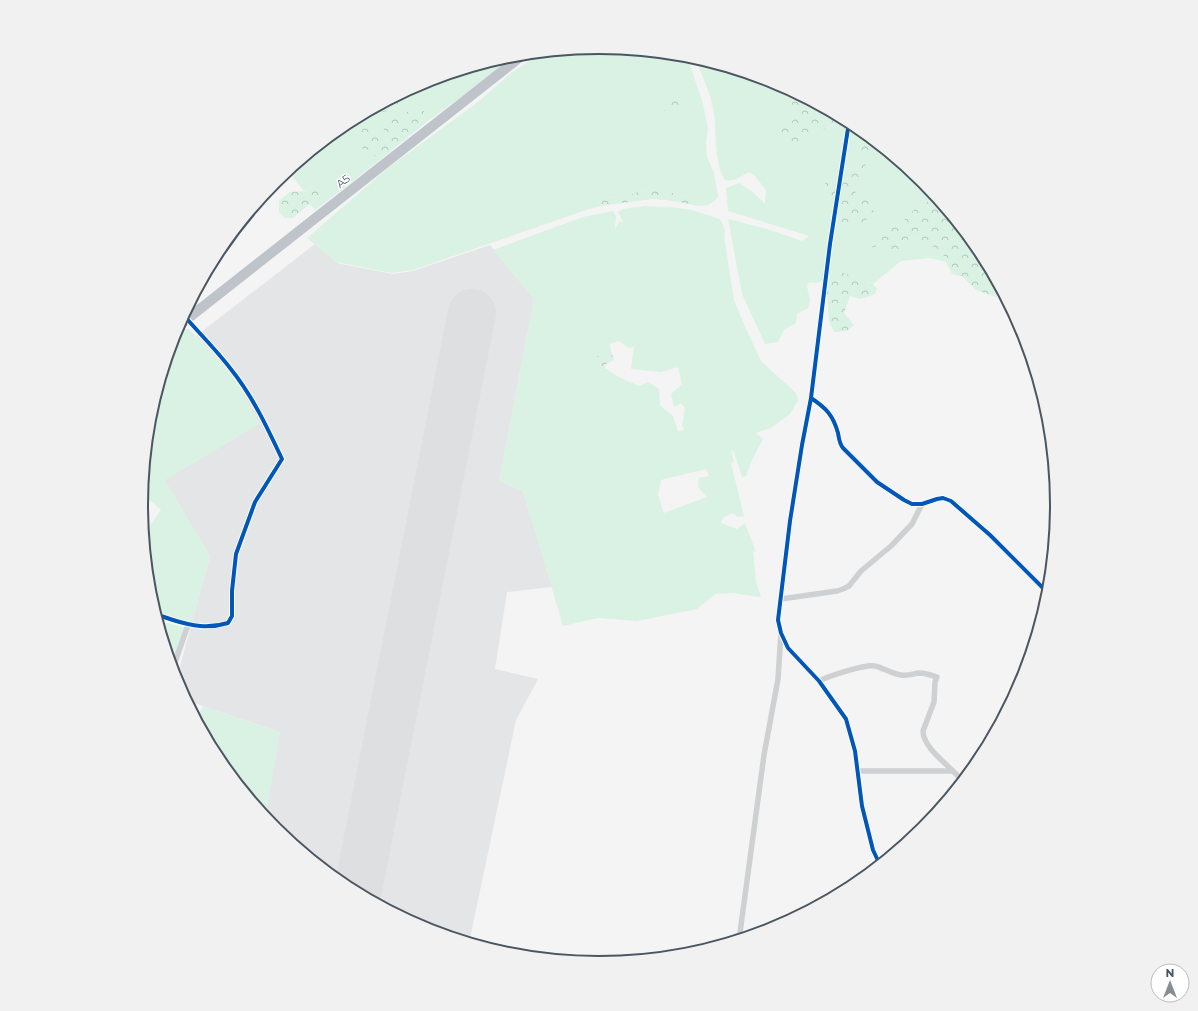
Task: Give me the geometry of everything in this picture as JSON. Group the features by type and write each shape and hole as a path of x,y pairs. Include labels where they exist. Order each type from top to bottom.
{"highway":[{"name":"A5","path":"189,318 513,63"}],"street":[{"path":"848,129 830,244 811,398 793,506 778,620 781,633 788,648 819,681 846,719 855,751 862,806 873,850 878,861"},
{"path":"162,616 188,625 204,627 228,623 232,616 232,591 236,554 255,502 282,459 264,420 231,368 188,320"},
{"path":"811,398 826,409 830,414 836,427 840,444 863,470 877,482 912,504 922,504 943,498 951,501 990,535 1043,588"},
{"path":"781,598 837,591 849,586 861,571 891,546 909,527 922,504"},
{"path":"175,662 188,625"},
{"path":"740,934 764,755 778,679 781,633"},
{"path":"819,681 864,666 873,665 896,674 902,675 920,673 937,676 935,682 934,702 923,731 923,736 932,750 959,777"},
{"path":"858,771 953,771"}],"shaded area":[{"path":"315,244 336,262 341,264 393,274 413,271 490,245 534,299 499,481 523,491 552,587 507,592 495,669 538,679 516,720 470,938 426,923 373,897 324,864 301,845 266,810 280,732 193,703 179,670 210,556 164,480 259,424 230,372 196,336"}],"green space":[{"path":"569,55 629,55 690,64 703,104 708,129 706,143 707,157 714,173 718,197 708,205 700,206 701,202 690,196 674,195 668,189 660,188 634,193 629,196 615,198 606,197 599,203 601,206 413,270 392,273 336,262 307,238 388,168 478,102 511,73 531,60"},
{"path":"501,65 497,71 429,120 423,111 387,119 383,132 365,126 374,156 386,155 315,210 310,204 323,192 314,187 307,191 303,190 291,175 324,147 348,130 379,111 398,105 401,100 426,88 482,69"},
{"path":"699,65 744,78 772,88 792,98 791,102 798,116 790,123 821,130 833,126 853,132 874,147 897,166 931,200 918,206 900,224 882,228 878,245 883,240 900,241 916,238 942,251 946,262 930,258 901,261 873,284 843,273 817,283 809,282 807,286 810,301 808,308 797,314 796,323 784,330 778,342 765,344 742,294 728,219 767,229 802,241 809,236 728,211 726,188 739,183 754,193 765,204 766,190 755,176 749,172 732,180 725,180 718,162 714,116 708,89","holes":["860,145 875,154 869,159 854,185 856,194 862,199 832,215 828,198 836,177 845,169 852,168 862,158"]},
{"path":"674,95 682,103 678,109 662,111 661,108 665,105 666,97"},
{"path":"792,98 825,114 853,132 833,126 821,130 802,140 785,145 778,137 783,124 790,123 798,116 791,102"},
{"path":"400,100 394,108 375,113"},
{"path":"413,110 423,110 429,120 386,155 374,156 360,147 360,132 365,125 383,132 387,119"},
{"path":"866,141 876,148 875,154 869,159 854,185 856,194 863,199 871,196 876,200 873,212 862,225 846,226 832,215 828,198 822,192 827,179 836,177 845,169 852,168 861,158 860,145"},
{"path":"320,186 324,192 293,218 285,218 279,212 279,201 290,192 307,191 314,187"},
{"path":"660,188 668,189 675,195 690,196 701,202 700,206 652,199 601,206 599,203 599,199 606,197 615,198 629,196 634,193"},
{"path":"931,200 938,208 974,255 999,296 976,290 963,277 952,274 942,251 916,238 900,241 899,250 894,252 886,249 883,240 874,248 870,246 882,228 900,224 918,206"},
{"path":"644,206 670,207 692,210 720,219 725,230 724,236 734,300 746,329 761,361 796,393 798,400 790,414 771,428 756,433 763,439 752,460 746,476 742,477 734,452 731,450 734,462 731,463 744,516 738,517 732,513 723,518 721,523 737,529 745,523 756,552 753,550 756,582 761,596 759,597 733,593 715,594 697,609 637,621 598,618 563,626 523,491 499,481 534,299 493,250 583,217 613,211 616,216 615,229 619,222 623,222 618,212 623,209","holes":["619,341 629,348 634,347 631,369 661,372 678,367 682,384 671,394 674,407 681,403 685,408 682,426 684,430 678,431 673,416 660,406 659,389 648,382 639,386 619,377 605,368 601,371 593,361 603,351 611,351 610,344","706,469 709,476 699,478 698,487 707,497 664,513 658,495 661,480"]},
{"path":"843,273 865,280 877,288 875,294 861,299 850,296 844,313 854,325 847,331 834,332 829,321 826,279"},
{"path":"184,329 189,329 230,372 245,396 259,424 165,480 210,556 192,622 161,613 151,564 148,528 161,510 148,498 148,476 151,447 156,417 171,360"},
{"path":"603,351 611,351 614,360 606,364 605,368 601,371 592,361"},
{"path":"163,621 186,628 176,662"},
{"path":"203,706 280,732 266,810 241,780 224,756 199,714"}],"runway":[{"path":"358,888 472,313"}],"cycle path":[{"path":"848,129 830,244 811,398 790,521 778,620 781,633 788,648 819,681 846,719 855,751 862,806 873,850 878,861"},
{"path":"162,616 200,626 214,626 228,623 232,616 232,591 236,554 255,502 282,459 265,423 238,378 188,320"},
{"path":"811,398 828,412 836,427 843,448 877,482 912,504 922,504 943,498 951,501 990,535 1043,588"}]}
